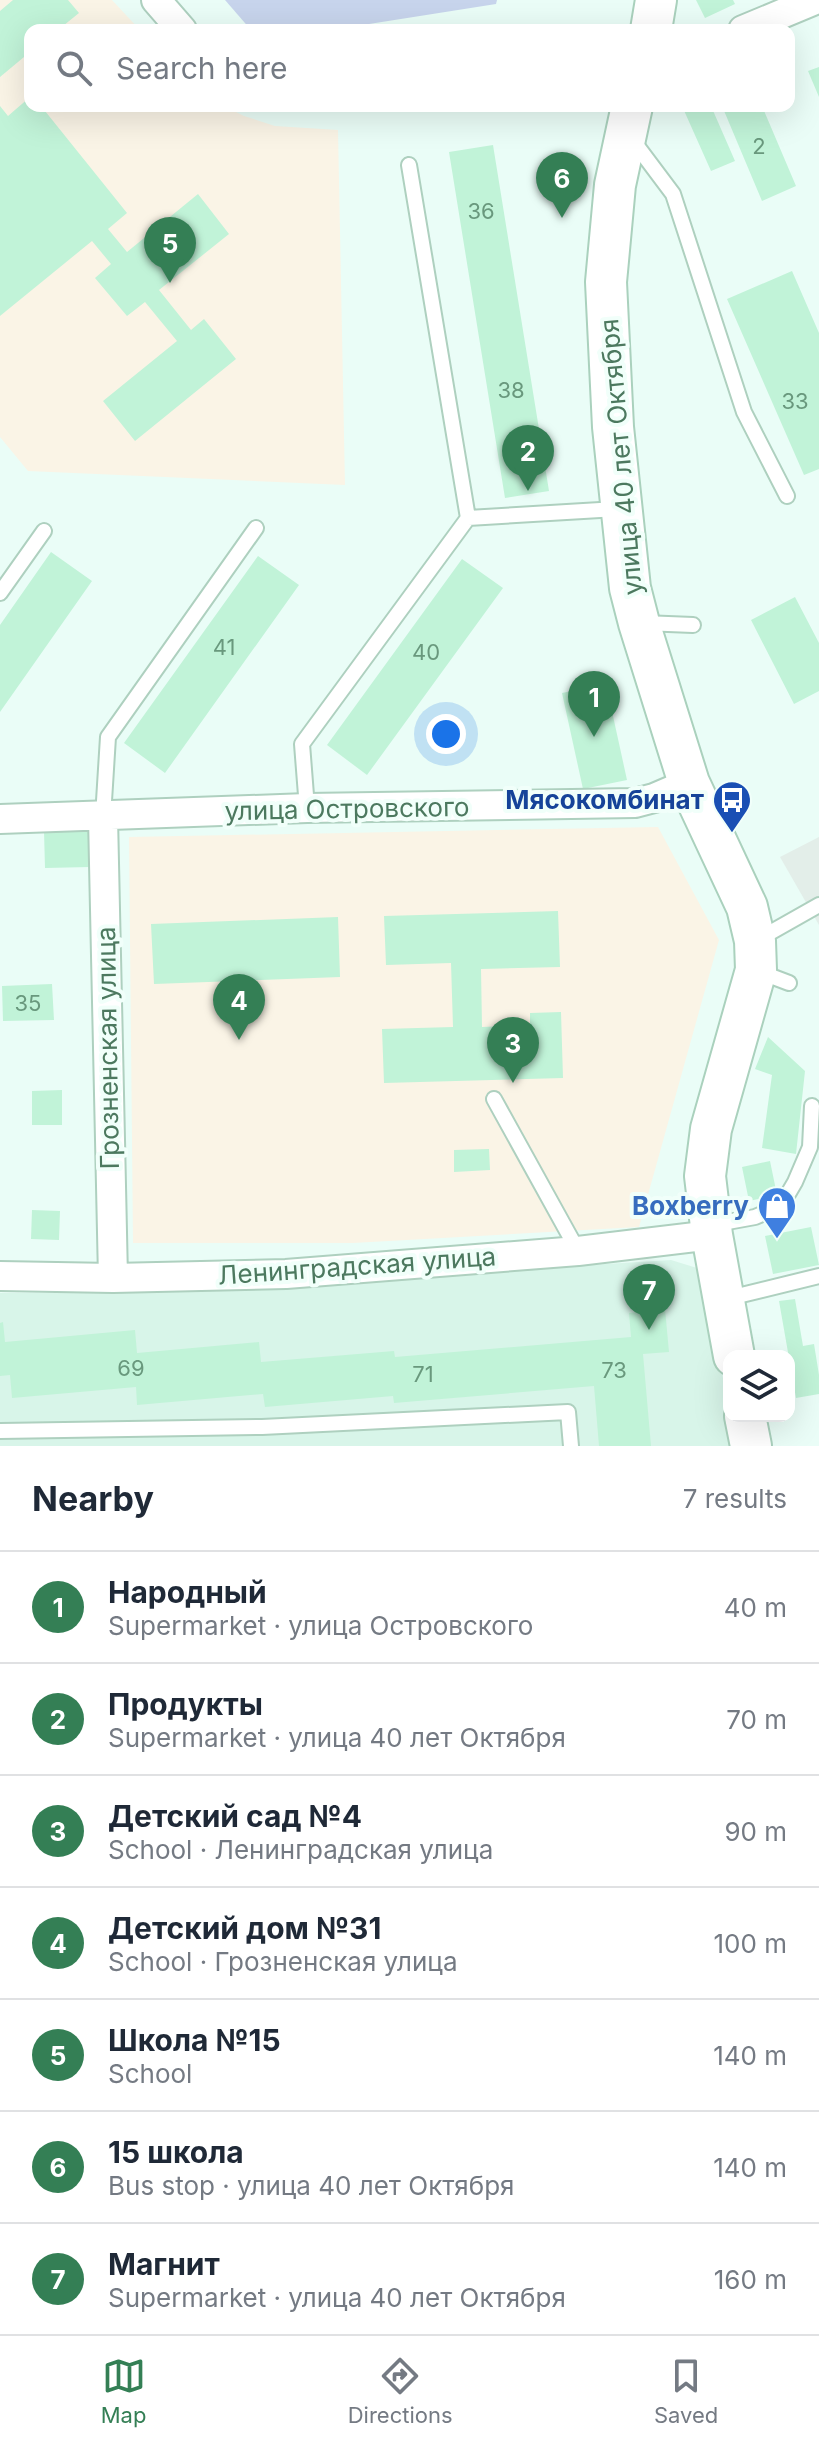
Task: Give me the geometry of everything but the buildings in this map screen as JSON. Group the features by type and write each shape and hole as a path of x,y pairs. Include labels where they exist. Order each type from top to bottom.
{"main road":[{"path":"652,24 656,0"},
{"name":"улица 40 лет Октября","path":"629,118 615,185 606,282 613,427 630,588 689,783 747,907 767,965"},
{"path":"733,1350 705,1176 711,1129 767,965"},
{"path":"746,1422 751,1446"}],"street":[{"path":"156,0 177,24"},
{"path":"757,24 815,0"},
{"name":"улица Островского","path":"0,819 307,808 635,803 689,783"},
{"name":"Грозненская улица","path":"103,817 113,1278"},
{"name":"Ленинградская улица","path":"0,1276 113,1278 286,1274 578,1251 712,1230"}],"lane":[{"path":"629,118 673,194 744,412 787,496"},
{"path":"307,808 302,744 468,518 409,165"},
{"path":"468,518 622,509"},
{"path":"103,817 108,737 256,528"},
{"path":"0,593 44,531"},
{"path":"639,623 693,625"},
{"path":"767,965 819,905"},
{"path":"494,1099 578,1251"},
{"path":"712,1230 781,1206 810,1147 812,1106"},
{"path":"724,1299 819,1276"},
{"path":"0,1431 262,1427 568,1412 571,1446"}],"shaded area":[{"path":"0,0 112,0 134,24 24,24 24,112 236,112 275,126 338,130 345,485 28,471 0,437"},
{"path":"225,0 497,0 496,4 369,24 246,24"},
{"path":"658,827 719,940 639,1227 353,1243 133,1243 129,837"},
{"path":"819,837 819,925 780,857"},
{"path":"671,1260 697,1268 710,1291 723,1379 723,1422 729,1422 733,1446 0,1446 0,1293 139,1293"}],"place":[{"name":"15 школа","path":"562,218"},
{"name":"Школа №15","path":"170,283"},
{"name":"Продукты","path":"528,491"},
{"name":"Народный","path":"594,737"},
{"name":"Мясокомбинат","path":"732,834"},
{"name":"Детский дом №31","path":"239,1040"},
{"name":"Детский сад №4","path":"513,1083"},
{"name":"Boxberry","path":"777,1240"},
{"name":"Магнит","path":"649,1330"}]}
